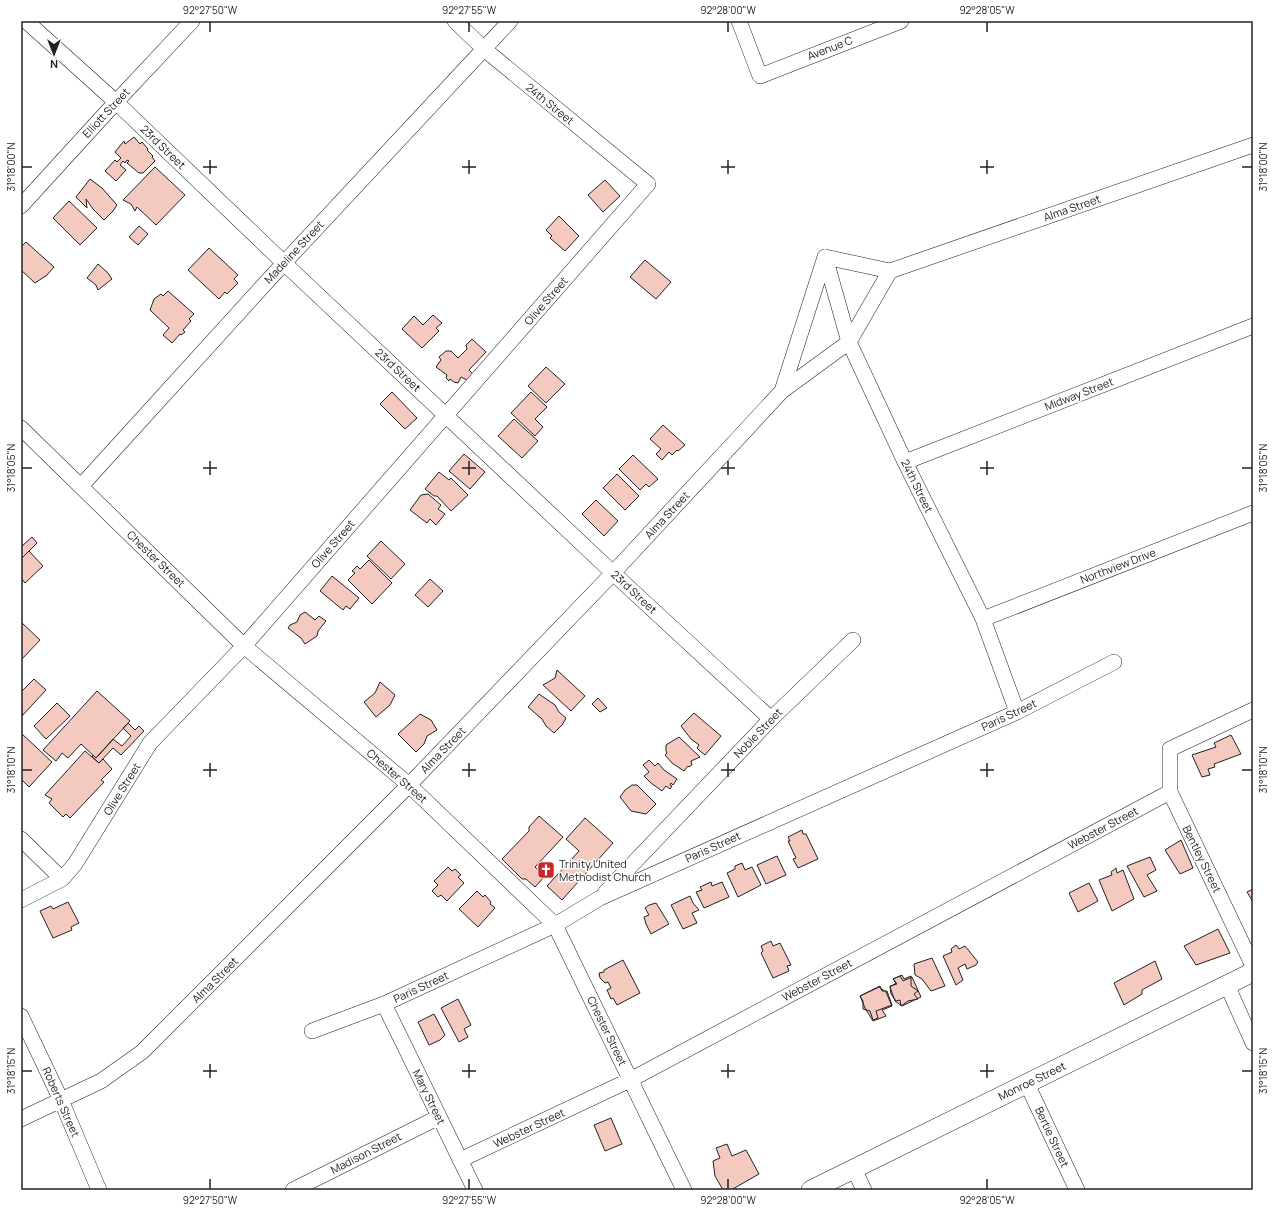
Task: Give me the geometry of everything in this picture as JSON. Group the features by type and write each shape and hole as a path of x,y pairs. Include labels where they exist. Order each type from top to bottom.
{"main road":[{"name":"Monroe Street","path":"811,1190 1253,972"}],"street":[{"name":"23rd Street","path":"26,21 116,102 284,263 613,573 771,718"},
{"name":"Elliott Street","path":"21,206 192,21"},
{"name":"24th Street","path":"455,21 484,50 648,184"},
{"name":"Madeline Street","path":"82,486 284,263 510,21"},
{"name":"Avenue C","path":"739,21 760,76 901,21"},
{"name":"Alma Street","path":"21,1119 101,1081 142,1052 410,785 613,573 782,391 849,342 890,271 1253,145"},
{"name":"Olive Street","path":"21,900 62,879 75,864 150,743 244,646 648,184"},
{"name":"24th Street","path":"825,257 849,342 905,462 983,619 1018,712"},
{"name":"Alma Street","path":"782,391 825,257"},
{"path":"825,257 890,271"},
{"name":"Midway Street","path":"905,462 1253,326"},
{"name":"Chester Street","path":"21,428 244,646 410,785 555,925 684,1190"},
{"name":"Northview Drive","path":"983,619 1253,513"},
{"name":"Noble Street","path":"600,898 771,718 853,640"},
{"name":"Paris Street","path":"312,1031 384,1004 555,925 600,898 1018,712 1114,662"},
{"name":"Bentley Street","path":"1253,710 1170,749 1170,792 1253,966"},
{"name":"Webster Street","path":"460,1160 630,1080 1170,792"},
{"path":"21,839 62,879"},
{"path":"1227,985 1253,1043"},
{"name":"Mary Street","path":"384,1004 475,1190"},
{"name":"Roberts Street","path":"21,1016 61,1100 99,1190"},
{"name":"Bertie Street","path":"1027,1084 1077,1190"},
{"name":"Madison Street","path":"293,1190 439,1116"},
{"path":"854,1169 864,1190"}],"building":[{"path":"134,137 140,144 142,142 155,161 143,173 139,173 127,163 129,161 127,160 125,163 123,161 120,165 126,170 116,181 105,171 115,160 117,162 121,158 115,152 124,141 125,144"},
{"path":"155,167 185,195 156,225 137,207 135,211 131,204 123,200"},
{"path":"90,179 102,188 117,205 104,220 86,199 87,208 76,197"},
{"path":"605,180 620,196 603,212 588,195"},
{"path":"69,201 97,228 80,245 53,218"},
{"path":"559,216 579,236 565,251 550,238 552,236 546,230"},
{"path":"139,226 148,234 138,245 129,237"},
{"path":"26,242 54,267 47,275 35,283 21,270 21,247"},
{"path":"209,248 238,275 234,279 238,283 227,294 225,292 219,299 188,270"},
{"path":"645,260 671,282 656,299 630,277"},
{"path":"98,264 112,279 98,290 96,285 87,278"},
{"path":"168,291 194,314 189,319 191,321 183,330 185,332 181,335 180,334 172,343 163,335 169,328 150,310 154,299 161,294 163,296"},
{"path":"433,315 442,323 436,328 439,331 422,348 402,329 414,316 423,325"},
{"path":"472,339 486,352 469,370 473,374 467,380 461,377 458,383 450,379 449,381 446,378 447,375 436,367 441,360 439,357 446,351 451,351 458,358 467,349 466,345"},
{"path":"546,367 565,384 546,403 528,386"},
{"path":"392,392 417,418 405,429 380,404"},
{"path":"531,392 547,407 535,419 543,427 535,436 511,413"},
{"path":"514,419 538,441 522,458 498,436"},
{"path":"663,425 685,445 672,455 669,452 662,460 656,454 661,449 650,439"},
{"path":"464,454 485,472 470,489 449,471"},
{"path":"633,455 658,479 649,487 646,484 640,490 619,469"},
{"path":"439,472 449,480 451,478 468,495 451,511 437,496 434,496 425,489"},
{"path":"617,474 639,496 625,510 603,488"},
{"path":"428,494 441,505 438,509 445,514 436,525 430,519 427,523 410,510 421,495"},
{"path":"596,500 618,521 604,536 582,514"},
{"path":"32,537 37,543 21,559 21,547"},
{"path":"381,541 405,564 391,579 367,556"},
{"path":"29,551 43,566 25,583 21,578 21,559"},
{"path":"369,560 392,583 372,604 348,580 355,573 352,571 357,566 360,569"},
{"path":"332,576 359,598 350,609 346,606 343,610 320,591"},
{"path":"430,579 443,591 428,607 415,595"},
{"path":"305,612 315,620 319,616 326,621 318,631 317,636 305,644 301,638 288,628 290,625 297,622 300,615"},
{"path":"21,622 40,640 22,659 21,659"},
{"path":"557,670 585,696 571,711 543,685 555,678"},
{"path":"34,679 46,690 22,716 21,692"},
{"path":"380,682 395,695 390,705 376,717 364,702 375,693"},
{"path":"97,691 130,721 96,758 81,744 68,758 62,753 56,761 43,750"},
{"path":"539,694 555,705 559,712 566,718 562,725 554,733 546,726 542,719 528,707"},
{"path":"598,698 607,708 600,712 592,704"},
{"path":"57,703 70,716 46,739 34,726"},
{"path":"694,713 721,736 705,755 697,748 699,745 691,739 681,726"},
{"path":"420,714 431,720 437,730 427,736 424,744 416,752 398,734"},
{"path":"128,723 135,730 139,726 144,731 121,755 113,748 99,763 92,757 93,755 96,758 113,739 122,746 131,736 123,728"},
{"path":"21,733 52,762 29,787 21,779"},
{"path":"1231,735 1241,754 1214,764 1215,767 1208,769 1210,775 1202,777 1192,755 1216,747 1214,743"},
{"path":"679,737 700,757 691,761 692,765 689,767 688,766 684,771 672,763 665,755 667,753 666,745"},
{"path":"85,751 99,763 103,759 112,769 101,780 104,782 70,818 66,814 63,817 49,803 52,799 45,795"},
{"path":"649,760 655,766 658,763 664,770 677,779 673,785 671,783 670,785 672,786 670,789 666,786 662,791 644,776 649,772 643,765"},
{"path":"632,785 637,785 656,804 646,814 631,811 620,797 625,790"},
{"path":"539,816 563,837 535,867 545,876 535,887 526,879 522,879 502,859 529,831 529,827"},
{"path":"585,818 613,843 562,900 547,886 579,851 566,839"},
{"path":"802,830 803,834 806,834 818,859 798,868 793,859 796,858 788,841 790,841 788,837"},
{"path":"1181,840 1193,868 1180,874 1165,850"},
{"path":"777,856 786,875 766,884 757,865"},
{"path":"1150,857 1156,870 1147,875 1157,891 1144,897 1127,866"},
{"path":"742,863 745,870 752,867 761,885 738,897 727,873 735,869 735,866"},
{"path":"448,867 452,871 455,869 461,875 458,877 464,883 447,901 441,895 438,897 432,891 438,885 434,881"},
{"path":"1116,868 1117,873 1123,870 1134,899 1112,911 1099,880 1112,875 1111,872"},
{"path":"711,882 712,886 722,882 729,897 704,908 696,892 702,890 700,887"},
{"path":"1089,883 1098,901 1078,912 1069,893"},
{"path":"1253,889 1253,902 1247,892"},
{"path":"477,891 483,897 485,895 491,902 490,904 495,908 478,927 459,909"},
{"path":"690,896 693,903 699,910 692,913 697,923 683,929 671,905"},
{"path":"68,902 79,923 71,927 72,930 53,938 40,911 51,906 53,909"},
{"path":"656,903 669,924 651,934 644,917 649,915 645,908"},
{"path":"1218,929 1230,953 1196,965 1184,946"},
{"path":"771,941 773,946 780,943 791,965 787,966 789,971 773,978 761,953 763,951 761,946"},
{"path":"956,945 959,949 965,946 978,962 976,965 967,969 965,964 958,968 963,980 956,985 943,956 952,952 951,949"},
{"path":"932,958 945,986 931,991 922,979 915,975 914,964"},
{"path":"623,960 640,993 617,1005 613,998 611,999 607,990 611,988 608,982 605,983 600,978 599,973 604,972 604,970"},
{"path":"1155,961 1162,979 1142,990 1142,994 1124,1005 1114,983"},
{"path":"902,975 904,979 911,976 911,986 918,991 914,994 918,999 908,1001 901,1006 900,1000 896,1001 891,994 890,986 897,984 893,979"},
{"path":"900,976 903,981 912,977 921,997 902,1006 895,1001 890,987 896,983 893,979"},
{"path":"880,986 882,991 887,991 892,1005 876,1011 878,1018 873,1020 870,1011 863,1009 863,1001 860,996"},
{"path":"879,987 886,992 892,1006 882,1010 886,1016 873,1021 860,996"},
{"path":"458,999 471,1025 464,1029 468,1037 459,1042 441,1008"},
{"path":"434,1014 445,1035 440,1040 429,1045 418,1022"},
{"path":"611,1118 622,1144 605,1151 594,1125"},
{"path":"727,1144 732,1156 746,1150 759,1174 731,1190 723,1190 715,1176 713,1161 720,1158 716,1148"}],"place":[{"name":"Trinity United Methodist Church","path":"546,870"}]}
